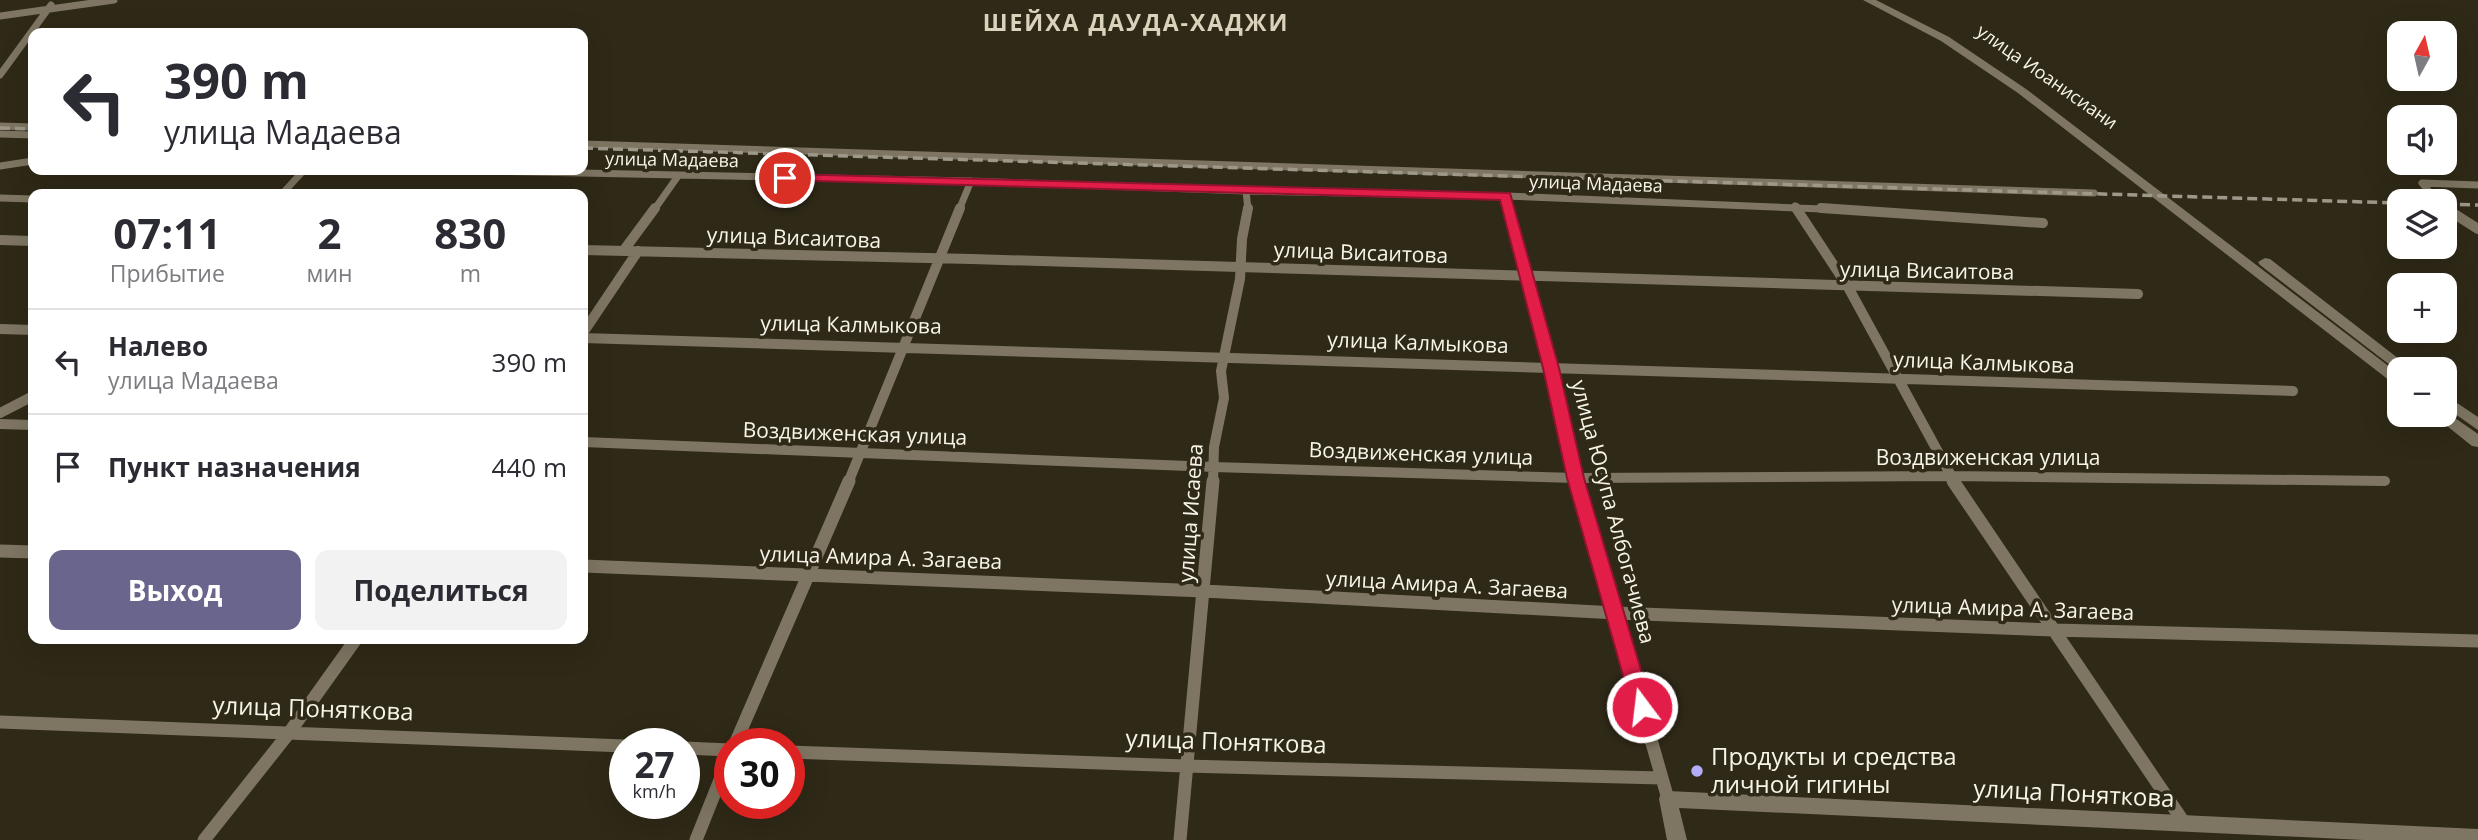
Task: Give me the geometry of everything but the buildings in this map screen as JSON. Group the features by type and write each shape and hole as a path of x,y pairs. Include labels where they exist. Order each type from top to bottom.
{"main road":[{"path":"1868,0 1945,39 1979,61 2131,172 2387,372"},
{"name":"улица Иоанисиани","path":"1883,0 1958,38 2004,67 2389,357"},
{"path":"2457,409 2478,425"},
{"path":"2457,426 2478,442"}],"street":[{"path":"36,28 54,0"},
{"path":"0,16 114,0"},
{"path":"0,75 28,40"},
{"path":"0,60 16,57"},
{"path":"0,125 28,127"},
{"path":"0,134 28,135"},
{"path":"588,144 2094,193"},
{"path":"0,166 28,163"},
{"name":"улица Мадаева","path":"588,174 1506,196 1795,206 2043,223"},
{"path":"287,189 299,175"},
{"path":"624,250 678,176"},
{"path":"741,728 861,453 971,181"},
{"path":"2427,189 2422,183 2478,185"},
{"name":"улица Исаева","path":"1180,840 1185,766 1204,591 1214,447 1224,398 1221,371 1240,279 1248,210 1246,191"},
{"name":"улица Юсупа Албогачиева","path":"1506,196 1551,368 1576,478 1668,799 1677,840"},
{"path":"0,198 28,199"},
{"path":"1795,206 1848,287 1950,476 2185,824"},
{"path":"2457,216 2478,229"},
{"path":"0,240 28,241"},
{"name":"улица Висаитова","path":"588,250 941,260 1146,262 1528,277 2138,294"},
{"path":"588,327 638,251"},
{"path":"0,329 28,330"},
{"name":"улица Калмыкова","path":"588,335 2293,391"},
{"path":"0,413 28,399"},
{"path":"0,424 28,425"},
{"name":"Воздвиженская улица","path":"588,442 1214,467 1576,478 1950,476 2385,481"},
{"path":"0,551 28,552"},
{"name":"улица Амира А. Загаева","path":"588,566 1204,591 1616,613 2054,630 2478,641"},
{"path":"204,840 289,733 352,644"},
{"name":"улица Поняткова","path":"0,722 609,745"},
{"name":"улица Поняткова","path":"805,753 1185,766 1661,778"},
{"path":"696,840 714,795"},
{"name":"улица Поняткова","path":"1668,799 2478,837"}],"railway":[{"path":"0,128 28,129"},
{"path":"588,148 2387,203"},
{"path":"2457,204 2478,205"}],"place":[{"name":"Продукты и средства личной гигины","path":"1697,771"}],"district":[{"name":"ШЕЙХА ДАУДА-ХАДЖИ","path":"1136,23"}],"route":[{"path":"785,178 1506,196 1551,368 1576,478 1642,707"}]}
